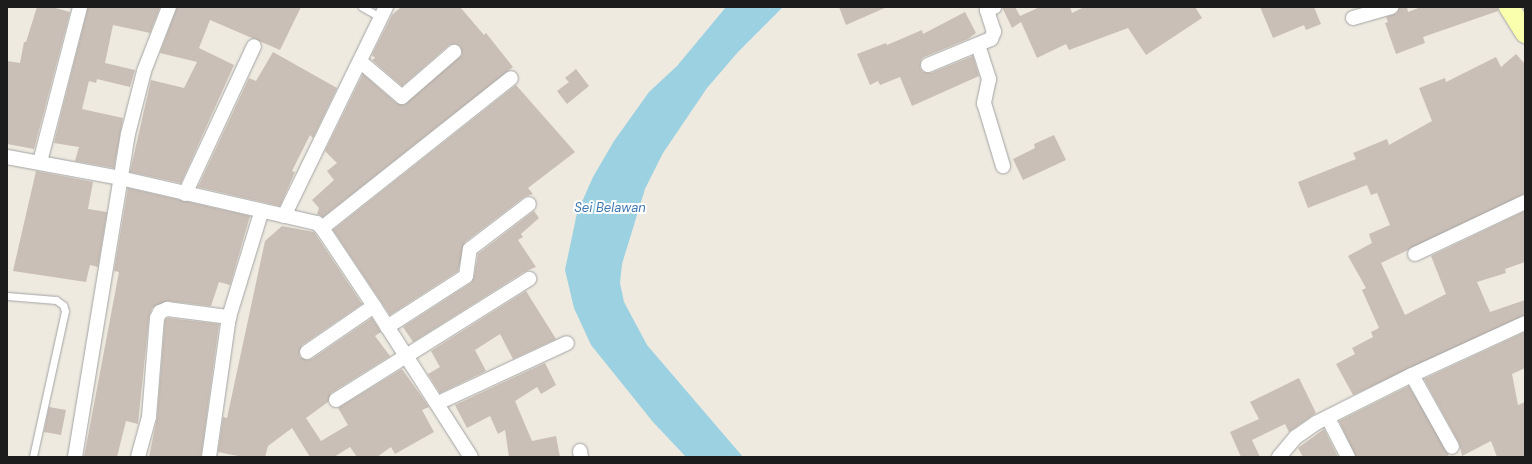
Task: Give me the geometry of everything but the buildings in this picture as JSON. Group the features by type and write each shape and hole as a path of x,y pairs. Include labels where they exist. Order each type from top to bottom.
{"street":[{"path":"40,162 80,7"},
{"path":"75,457 120,178 144,71 169,7"},
{"path":"1353,18 1391,7"},
{"path":"1509,7 1525,33"},
{"path":"928,65 978,45 994,36 989,8"},
{"path":"284,216 326,126 361,62 383,12"},
{"path":"978,45 989,79 984,103 1003,166"},
{"path":"185,194 254,46"},
{"path":"361,62 402,97 454,52"},
{"path":"322,228 512,78"},
{"path":"7,157 120,178 261,212 317,223 322,228 438,403 471,457"},
{"path":"1415,254 1525,202"},
{"path":"387,327 466,276 470,249 529,204"},
{"path":"210,457 229,317 261,212"},
{"path":"336,400 529,279"},
{"path":"307,352 374,306"},
{"path":"138,457 149,417 156,318 160,312 167,309 229,317"},
{"path":"1279,457 1296,437 1328,418 1412,374 1525,323"},
{"path":"438,403 567,343"},
{"path":"1412,374 1452,447"},
{"path":"1328,418 1348,457"}],"lane":[{"path":"362,7 383,12"},
{"path":"7,296 56,300 63,305 65,311 33,457"}],"water":[{"name":"Sei Belawan","path":"726,7 783,7 738,52 707,88 663,153 645,189 622,264 620,283 624,302 647,345 743,457 686,457 653,422 591,345 574,308 565,270 577,213 593,177 614,141 649,92 677,66"}]}
